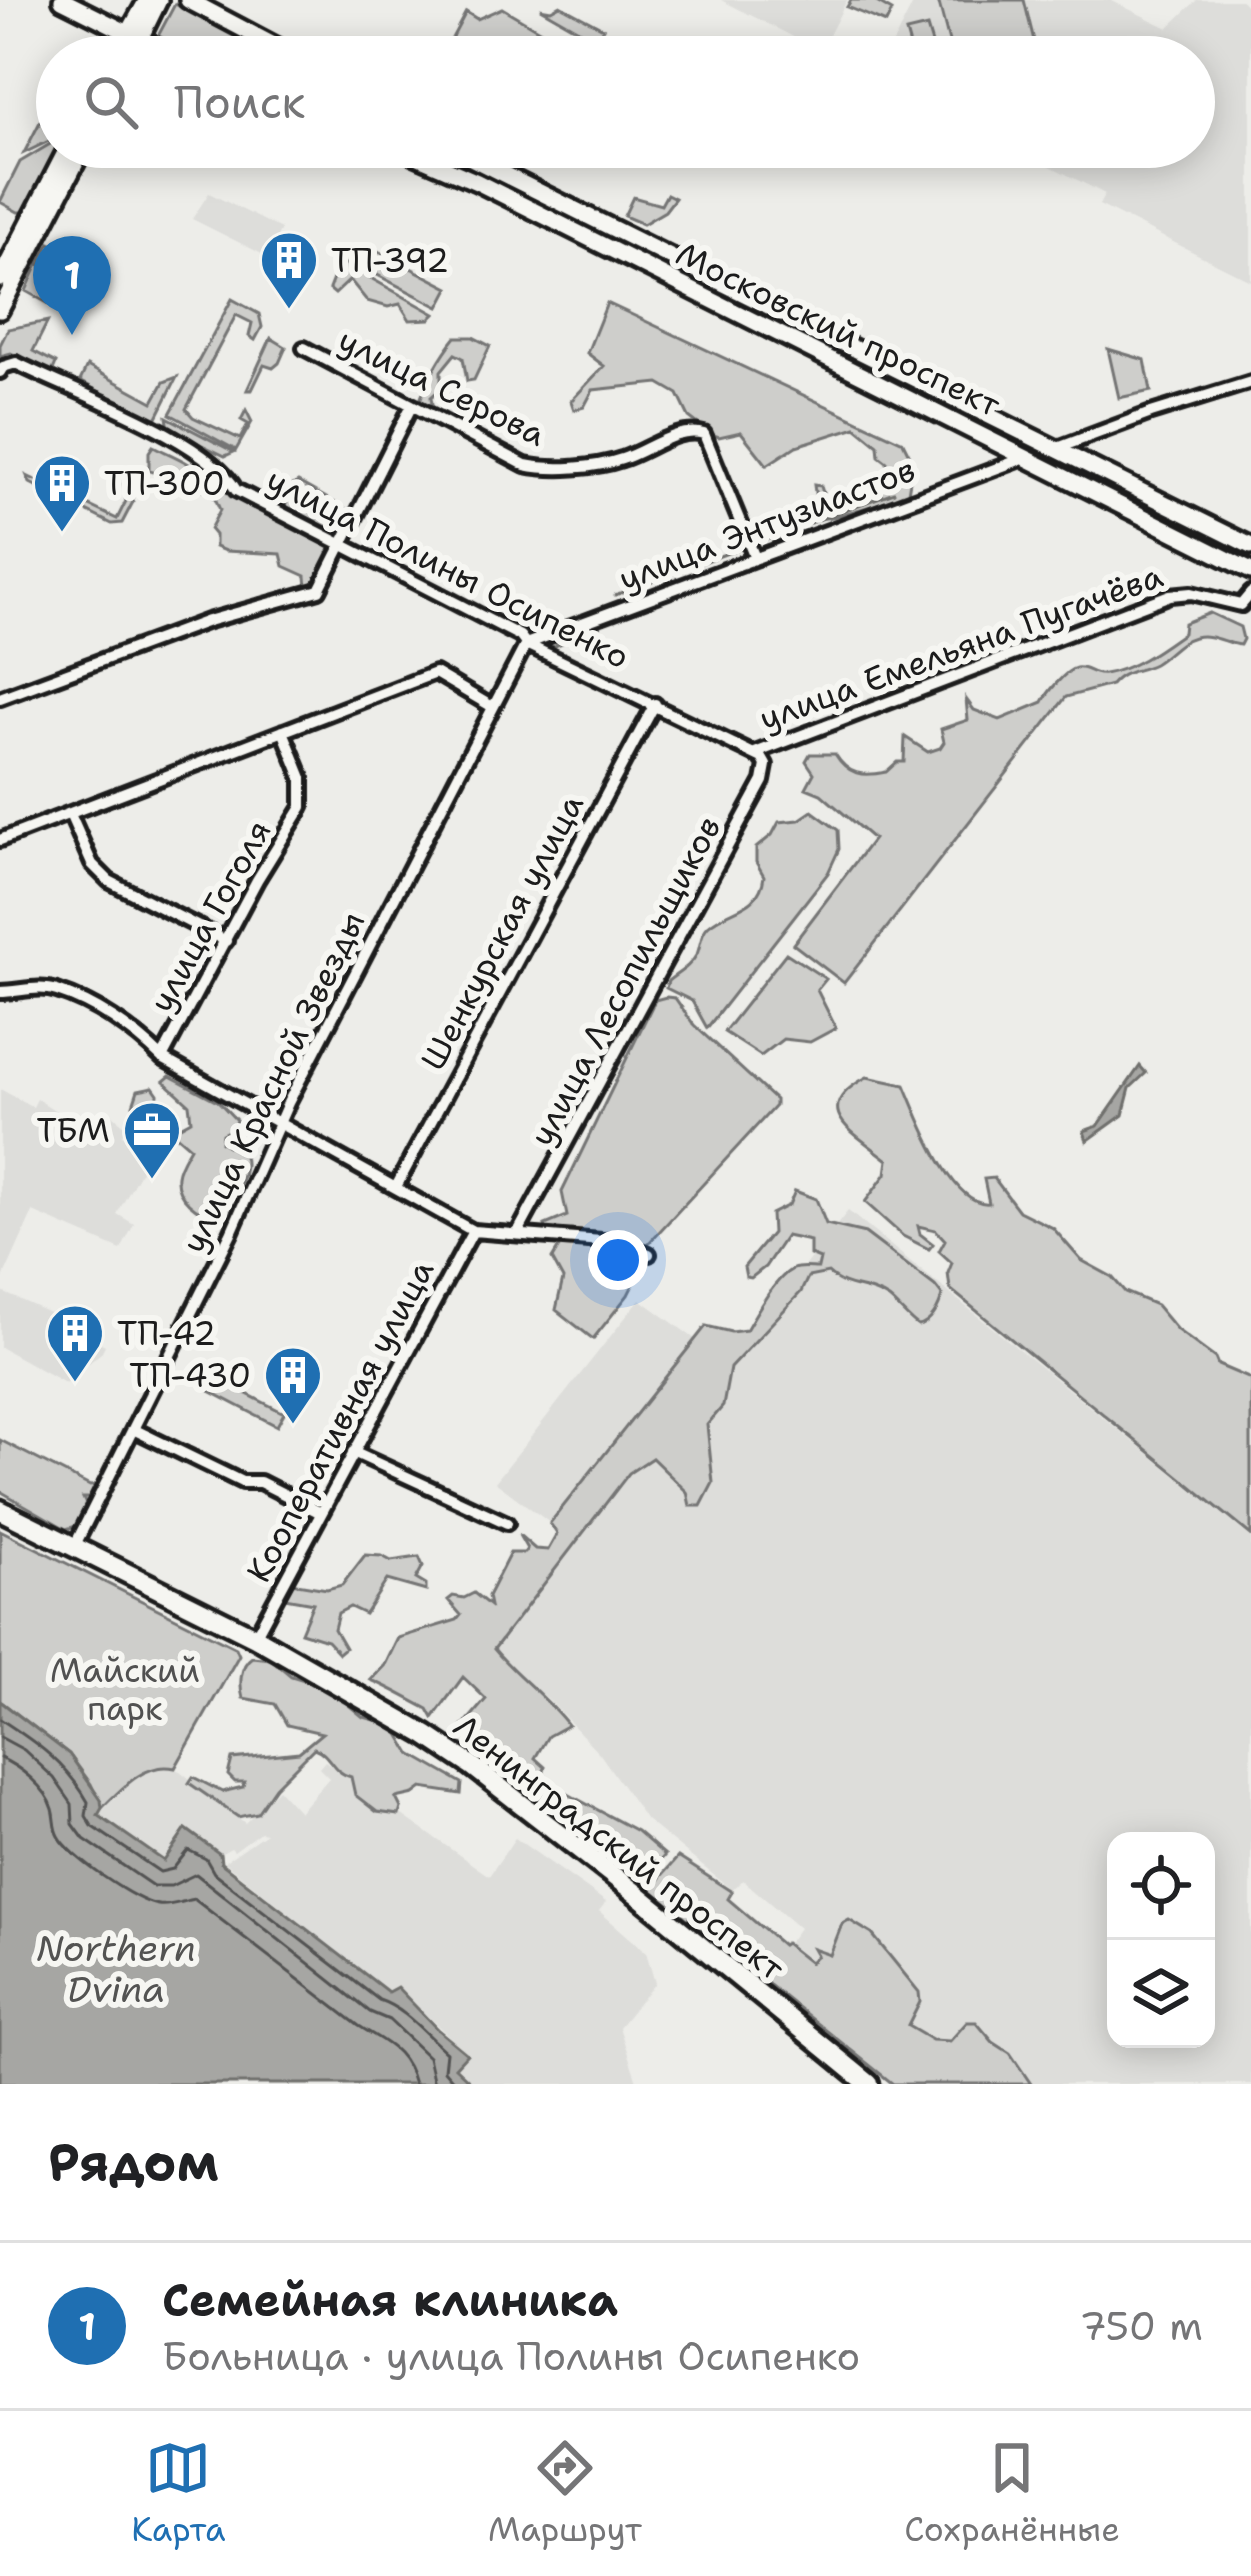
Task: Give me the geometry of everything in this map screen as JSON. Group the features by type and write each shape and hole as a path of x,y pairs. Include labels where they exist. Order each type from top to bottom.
{"main road":[{"path":"62,0 134,36"},
{"path":"134,36 147,0"},
{"path":"134,36 159,0"},
{"path":"188,0 256,36"},
{"path":"0,279 57,168"},
{"path":"0,310 73,168"},
{"name":"Московский проспект","path":"445,168 1251,571"},
{"name":"Московский проспект","path":"491,168 1251,546"},
{"path":"748,317 756,299"},
{"name":"Ленинградский проспект","path":"0,1510 255,1637 471,1765 638,1894 868,2084"}],"street":[{"name":"улица Серова","path":"304,348 540,468 619,461 691,430 704,434 755,558"},
{"name":"улица Полины Осипенко","path":"0,372 16,363 157,430 224,470 236,490 520,636 526,644 755,753"},
{"path":"1054,449 1251,382"},
{"path":"0,698 228,615 319,590 412,406"},
{"name":"улица Энтузиастов","path":"526,644 1028,457"},
{"name":"улица Емельяна Пугачёва","path":"755,753 1170,595 1190,593 1241,605 1251,593"},
{"name":"улица Красной Звезды","path":"74,1547 231,1233 279,1121 526,644"},
{"path":"0,840 435,673 491,706"},
{"name":"Шенкурская улица","path":"397,1185 655,704"},
{"name":"улица Гоголя","path":"162,1058 257,880 302,807 302,778 283,731"},
{"name":"улица Лесопильщиков","path":"517,1234 763,781 766,765 755,753"},
{"path":"70,814 92,864 109,881 226,941"},
{"path":"0,992 56,990 116,1021 162,1058 473,1231 615,1242 650,1254"},
{"name":"Кооперативная улица","path":"255,1637 473,1231"},
{"path":"133,1429 242,1482 260,1482 320,1513"},
{"path":"353,1452 507,1523"}],"shaded area":[{"path":"721,0 847,0 829,36 792,36"},
{"path":"915,0 1110,0 1168,28 1197,0 1241,0 1251,11 1251,281 1099,205 1105,194 1054,168 1215,168 1215,36 897,36"},
{"path":"209,193 281,229 268,257 192,219"},
{"path":"0,1089 33,1107 37,1099 56,1111 54,1117 103,1137 108,1129 99,1124 107,1110 126,1126 122,1135 152,1151 117,1214 134,1224 121,1250 33,1212 0,1285"},
{"path":"848,1211 1251,1537 1251,2084 965,2084 788,1943 799,1928 743,1880 732,1890 646,1820 600,1754 493,1649 629,1473 652,1458"},
{"path":"0,1291 88,1330 90,1337 105,1345 101,1353 65,1383 0,1347"},
{"path":"640,1299 695,1339 550,1523 495,1482"},
{"path":"325,1761 489,1876 515,1838 606,1902 599,1911 646,1952 655,1983 619,2027 638,2084 473,2084 454,2066 467,2053 397,1988 388,1992 224,1862 266,1833 220,1854 195,1835 165,1862 97,1815 140,1774 166,1765 245,1823 278,1789 299,1812 329,1778 319,1768"}],"green space":[{"path":"851,0 873,0 892,11 886,23 847,7"},
{"path":"938,0 1024,0 1033,36 947,36"},
{"path":"175,4 236,36 158,36"},
{"path":"560,5 603,28 598,36 589,36 540,8 551,10"},
{"path":"502,8 546,34 453,36 466,12 477,19"},
{"path":"927,27 930,36 907,36 906,32"},
{"path":"36,130 36,147 24,153"},
{"path":"36,152 36,168 49,168 27,212 0,202 20,162"},
{"path":"456,168 481,168 736,296 732,302"},
{"path":"667,194 675,198 665,211 643,224 624,216 633,197 661,205"},
{"path":"50,243 80,258 59,299 41,259"},
{"path":"376,250 449,288 439,307 366,269"},
{"path":"340,261 435,314 430,319 410,320 400,304 388,307 367,301 350,280 335,294 329,289"},
{"path":"39,262 57,302 55,307 26,291"},
{"path":"232,299 259,314 262,327 255,340 249,336 252,323 236,315 186,409 240,439 248,424 241,420 246,410 252,422 236,450 170,414"},
{"path":"607,303 903,442 913,462 908,493 839,515 823,518 818,514 814,485 821,486 826,504 834,505 858,497 887,478 887,462 879,456 878,445 856,427 796,446 767,465 741,432 711,434 689,417 678,394 659,383 593,390 584,407 574,410 571,401 604,366 587,353"},
{"path":"782,319 1225,540 1221,546 778,326"},
{"path":"48,321 33,351 56,363 51,375 11,353 0,356 8,329"},
{"path":"456,337 473,337 490,346 474,380 467,381 463,358 455,354 441,371 441,388 431,397 432,404 424,407 419,404 425,387"},
{"path":"271,338 286,347 279,363 273,368 264,365 252,390 247,390"},
{"path":"1108,349 1145,360 1151,391 1119,398"},
{"path":"87,366 153,402 164,382 177,377 156,419 80,381"},
{"path":"167,417 234,452 225,456 169,429"},
{"path":"153,446 254,505 284,508 298,482 351,512 317,586 307,588 306,576 284,566 281,554 215,547 210,529 220,510 215,498 177,472 165,478 149,470"},
{"path":"27,476 117,519 126,501 124,485 130,488 133,502 122,523 112,524 30,483"},
{"path":"1210,613 1240,627 1240,645 1194,637 1111,685 1066,697 844,983 793,944 873,839 821,794 806,788 814,773 806,761 810,754 835,754 856,773 886,772 904,762 905,737 928,752 940,748 944,742 941,729 968,720 966,699 974,710 1000,720 1043,702 1072,670 1100,674 1126,668 1183,633 1184,623"},
{"path":"812,811 838,830 839,849 828,873 707,1028 692,1001 666,988 668,981 694,958 708,926 757,896 764,876 756,862 756,848 779,822 799,820"},
{"path":"786,953 826,979 817,990 836,1028 810,1042 783,1039 761,1056 724,1032"},
{"path":"675,998 694,1025 775,1100 775,1106 648,1244 548,1233 545,1225 567,1216 562,1192 655,1000"},
{"path":"170,1076 219,1102 236,1120 234,1128 222,1134 221,1142 244,1156 244,1172 217,1216 195,1208 180,1191 178,1172 190,1147 167,1127 155,1129 141,1121 133,1105 138,1090 153,1087 159,1118 180,1126 191,1120 189,1104 164,1081"},
{"path":"867,1077 905,1085 927,1137 962,1190 989,1203 984,1179 994,1178 1019,1211 1053,1228 1081,1260 1112,1277 1125,1292 1156,1305 1218,1365 1251,1379 1251,1535 950,1289 952,1263 939,1251 945,1240 936,1230 918,1226 933,1244 929,1249 903,1236 865,1202 886,1174 888,1160 851,1131 838,1111 839,1100"},
{"path":"795,1191 816,1199 826,1224 865,1233 935,1286 942,1295 934,1315 918,1326 881,1294 842,1283 828,1273 808,1277 801,1292 730,1368 723,1406 707,1425 713,1483 701,1506 690,1506 687,1492 652,1458 629,1473 494,1649 568,1725 548,1736 535,1758 545,1767 542,1780 637,1831 665,1855 641,1884 538,1800 528,1780 501,1765 491,1748 482,1750 475,1745 475,1735 458,1732 486,1699 463,1677 433,1718 428,1709 371,1680 385,1665 398,1638 457,1620 461,1615 448,1600 453,1596 474,1593 490,1606 488,1596 510,1553 527,1549 519,1535 535,1549 548,1550 557,1534 550,1523 706,1326 746,1330 783,1276 797,1268 818,1268 820,1259 810,1255 810,1241 786,1236 765,1267 746,1277 744,1267 772,1233 771,1214 789,1205"},
{"path":"561,1244 618,1248 641,1269 628,1295 593,1339 556,1310 563,1279 552,1259"},
{"path":"214,1377 284,1413 277,1426 208,1390"},
{"path":"0,1440 90,1486 97,1485 100,1490 93,1498 83,1498 88,1509 80,1525 66,1529 0,1491"},
{"name":"Майский парк","path":"0,1530 236,1648 239,1655 175,1768 144,1772 102,1808 69,1754 0,1701"},
{"path":"365,1555 391,1561 419,1557 423,1566 416,1579 426,1585 426,1591 387,1580 365,1614 350,1607 338,1613 334,1629 345,1648 339,1653 327,1640 301,1632 313,1603 279,1597 291,1583 327,1589 342,1585"},
{"path":"252,1657 271,1659 291,1676 327,1687 363,1717 399,1734 411,1754 462,1783 461,1794 422,1788 396,1798 399,1815 377,1812 355,1795 351,1777 314,1748 275,1787 257,1813 238,1817 189,1783 193,1777 222,1792 243,1787 244,1782 235,1782 228,1775 232,1759 299,1752 322,1733 287,1725 275,1704 243,1698 242,1675"},
{"path":"678,1857 732,1892 728,1899 810,1963 817,1956 813,1949 830,1955 842,1924 849,1920 872,1934 919,1992 920,2002 908,2026 932,2040 950,2041 967,2022 976,2022 1010,2053 1031,2084 893,2084 650,1889"}],"water":[{"path":"1140,1066 1146,1073 1130,1088 1123,1115 1087,1141 1084,1131 1098,1126"},
{"name":"Northern Dvina","path":"0,1701 69,1754 101,1800 98,1815 164,1861 186,1829 220,1854 221,1863 388,1992 397,1987 467,2054 455,2067 473,2084 0,2084"}],"waterway":[{"path":"756,543 894,492"},
{"path":"615,595 744,547"},
{"path":"550,648 569,640"}],"place":[{"name":"ТП-392","path":"289,311"},
{"name":"Семейная клиника","path":"72,335"},
{"name":"ТП-300","path":"62,534"},
{"name":"ТБМ","path":"152,1181"},
{"name":"ТП-42","path":"75,1384"},
{"name":"ТП-430","path":"293,1426"}]}
